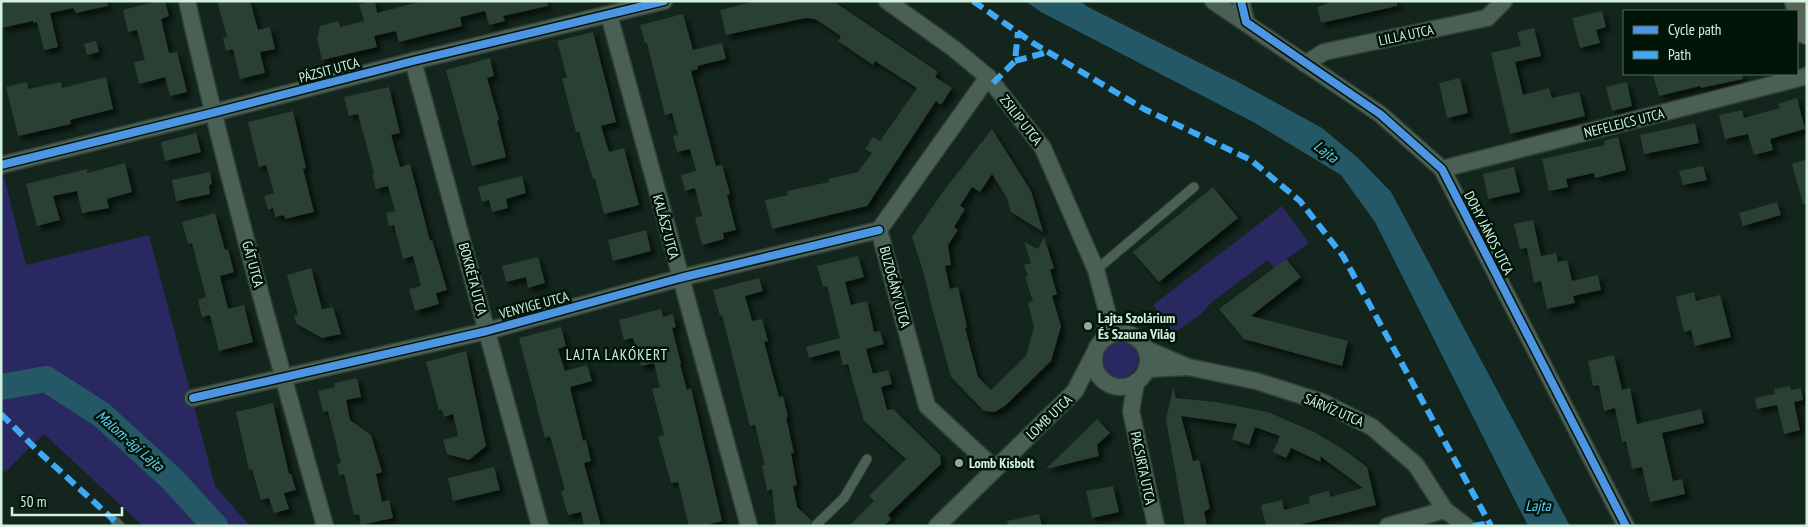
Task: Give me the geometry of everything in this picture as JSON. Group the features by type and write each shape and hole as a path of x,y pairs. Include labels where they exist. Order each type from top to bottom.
{"main road":[{"path":"1798,1 1807,31"}],"street":[{"name":"GÁT UTCA","path":"187,1 212,113 283,378 326,526"},
{"name":"PÁZSIT UTCA","path":"1,165 413,61 664,1"},
{"name":"ZSILIP UTCA","path":"887,1 953,48 988,77 1043,148 1096,270 1107,311"},
{"name":"DOHY JÁNOS UTCA","path":"1213,1 1380,114 1442,169 1626,526"},
{"path":"1241,1 1246,22"},
{"name":"LILLA UTCA","path":"1305,64 1324,52 1487,18 1504,1"},
{"name":"KALÁSZ UTCA","path":"609,15 749,526"},
{"name":"BOKRÉTA UTCA","path":"413,61 540,526"},
{"name":"NEFELEJCS UTCA","path":"1442,169 1807,76"},
{"name":"BUZOGÁNY UTCA","path":"988,77 879,230 927,406 995,470"},
{"name":"VENYIGE UTCA","path":"193,398 488,331 680,278 879,230"},
{"path":"1107,311 1126,333"},
{"path":"1105,337 1107,311"},
{"path":"1075,391 1098,344 1105,337 1115,333 1126,333 1136,336 1146,349 1148,364 1141,376 1131,411"},
{"path":"1146,349 1188,367"},
{"path":"1094,354 1093,364 1097,374 1110,385 1131,411"},
{"path":"1075,391 1110,385 1127,386 1141,376 1188,367"},
{"name":"SÁRVÍZ UTCA","path":"1188,367 1256,381 1322,402 1372,427 1416,465 1445,510 1466,526"},
{"name":"LOMB UTCA","path":"937,526 1075,391"},
{"name":"PACSIRTA UTCA","path":"1131,411 1156,526"},
{"path":"1388,526 1445,510"}],"lane":[{"path":"1096,270 1194,187"},
{"path":"816,525 844,498 867,459"}],"shaded area":[{"path":"1,172 3,172 26,265 149,235 215,486 250,526 143,526 44,434 5,472 1,469"},
{"path":"1282,206 1309,243 1274,268 1268,260 1213,301 1201,314 1174,333 1153,305"},
{"path":"1120,341 1127,342 1133,346 1137,352 1137,366 1133,372 1127,376 1120,377 1113,376 1107,372 1103,366 1102,359 1103,352 1107,346 1113,342"}],"water":[{"name":"Lajta","path":"1025,1 1080,1 1088,7 1238,82 1322,128 1358,158 1391,192 1570,526 1528,526 1375,222 1341,175 1255,123 1041,12"}],"building":[{"path":"1,1 107,1 108,6 76,13 73,8 50,13 58,47 44,50 37,22 33,23 33,21 1,28"},
{"path":"157,1 165,1 169,16 161,19 169,53 177,52 187,92 170,96 165,77 139,84 134,62 145,60 137,30 128,32 123,10"},
{"path":"217,1 250,1 258,30 270,27 275,49 260,52 265,73 240,79 233,49 226,51 223,38 227,37"},
{"path":"375,1 377,13 423,1 547,1 548,6 503,16 505,21 489,25 485,11 460,17 462,26 399,42 396,31 374,36 377,47 322,60 317,39 320,26 339,21 340,27 364,21 359,4"},
{"path":"757,1 833,1 938,72 935,77 952,88 941,105 936,101 867,206 772,229 765,200 788,195 787,191 829,182 828,179 858,172 872,153 865,149 873,137 880,141 917,88 875,61 873,65 838,41 841,36 815,19 806,18 726,35 720,10"},
{"path":"1327,1 1397,1 1397,6 1321,23 1317,7 1327,4"},
{"path":"1602,11 1606,27 1596,30 1600,43 1580,48 1572,18"},
{"path":"683,14 693,50 722,43 726,59 697,66 698,69 691,71 716,166 722,165 730,194 727,195 736,230 723,233 724,239 702,245 695,218 702,216 695,188 685,191 681,175 696,171 690,149 677,152 673,136 678,135 672,113 665,115 647,43 645,43 640,25"},
{"path":"1534,28 1541,56 1515,62 1523,95 1549,88 1552,98 1579,92 1585,116 1510,134 1491,53 1521,46 1517,32"},
{"path":"593,32 616,122 601,126 609,152 624,148 639,205 604,214 595,179 593,179 579,132 576,132 562,79 567,77 557,41"},
{"path":"96,41 99,52 87,55 84,44"},
{"path":"490,58 494,76 487,78 499,120 497,121 506,157 472,166 446,70"},
{"path":"1653,75 1742,75 1743,79 1701,88 1700,86 1659,96"},
{"path":"106,77 113,109 70,120 71,124 18,136 6,87 27,82 28,89 61,82 62,88"},
{"path":"1460,78 1468,113 1447,118 1439,83"},
{"path":"1627,82 1632,106 1612,111 1606,87"},
{"path":"389,87 400,133 391,135 400,167 410,164 430,241 432,240 447,290 436,293 439,304 415,311 409,289 421,286 413,256 403,259 394,225 389,226 386,213 395,211 388,186 376,189 372,174 374,173 358,114 349,116 344,97"},
{"path":"1797,98 1805,129 1770,139 1773,150 1754,155 1748,134 1725,139 1719,115 1742,110 1744,118 1780,108 1778,104"},
{"path":"293,111 306,168 303,169 314,212 285,219 284,215 275,217 273,208 268,210 264,196 274,193 266,165 259,167 248,122"},
{"path":"1695,123 1699,143 1644,154 1640,135"},
{"path":"992,129 1031,191 1043,232 1011,212 1007,198 992,174 980,192 972,187 960,206 965,209 954,227 958,230 948,245 951,265 945,266 950,289 958,287 967,327 965,328 978,377 991,390 1026,356 1034,327 1028,303 1033,301 1025,277 1028,276 1024,265 1031,263 1024,242 1038,249 1044,237 1054,268 1050,270 1057,294 1052,296 1061,326 1051,361 1006,405 995,412 984,411 951,377 912,237 942,193"},
{"path":"196,133 201,152 165,161 161,142"},
{"path":"1618,137 1626,170 1595,178 1594,173 1566,179 1568,187 1549,191 1542,159 1605,145 1604,141"},
{"path":"1807,159 1807,203 1803,204 1792,164"},
{"path":"125,163 132,192 107,199 109,208 82,213 77,191 53,196 60,220 37,226 26,184 87,169 87,173"},
{"path":"1703,166 1707,180 1683,185 1679,171"},
{"path":"1514,167 1520,192 1488,199 1483,174"},
{"path":"210,172 212,184 209,185 210,194 176,201 172,180"},
{"path":"522,176 526,193 506,199 508,208 492,212 489,200 482,202 478,187"},
{"path":"1213,187 1238,218 1159,282 1133,252"},
{"path":"1777,202 1781,215 1743,226 1739,213"},
{"path":"215,213 225,250 228,249 234,272 220,276 228,309 244,305 253,342 219,351 210,315 202,317 198,300 206,297 192,243 188,244 182,222"},
{"path":"1533,220 1541,256 1556,253 1558,262 1567,260 1572,281 1598,275 1601,290 1573,296 1575,303 1547,309 1541,281 1534,283 1527,248 1520,249 1514,224"},
{"path":"646,230 651,251 613,261 608,240"},
{"path":"858,256 864,277 845,282 851,305 867,301 874,332 880,331 884,344 866,349 873,374 888,370 892,384 881,387 887,410 893,409 940,455 941,464 888,515 891,519 884,526 849,526 874,501 869,496 906,459 864,421 848,364 843,365 839,350 809,358 806,347 840,338 827,286 823,287 817,266"},
{"path":"538,257 545,283 528,288 526,277 506,282 502,266"},
{"path":"1286,259 1301,277 1251,316 1348,341 1342,366 1244,339 1219,309"},
{"path":"311,268 322,309 333,307 341,334 322,338 297,324 294,316 298,315 287,275"},
{"path":"759,278 763,291 745,296 752,321 762,319 768,341 764,342 779,397 783,396 788,417 786,417 794,453 791,453 797,485 793,486 797,507 812,521 810,526 776,526 772,489 767,491 762,465 765,465 755,425 750,426 722,315 720,316 713,290"},
{"path":"1694,292 1696,301 1720,295 1731,337 1695,346 1691,330 1684,332 1676,297"},
{"path":"661,309 663,317 673,314 676,327 672,328 680,364 687,390 691,388 722,521 703,526 689,526 678,482 671,483 658,437 664,435 652,389 660,387 654,363 641,366 633,338 624,340 619,320"},
{"path":"561,327 566,346 558,349 565,371 587,365 592,381 570,387 583,441 586,440 591,461 584,463 601,526 584,526 581,512 568,515 561,491 565,490 550,436 545,438 519,338"},
{"path":"466,351 486,446 469,460 447,454 443,440 458,436 453,414 444,417 442,410 439,410 426,362"},
{"path":"1614,355 1622,390 1630,388 1637,424 1701,409 1704,423 1662,433 1673,481 1682,479 1685,494 1650,502 1642,467 1632,469 1626,441 1622,442 1615,408 1604,411 1599,385 1593,386 1588,361"},
{"path":"357,378 361,397 346,400 350,420 371,435 382,472 376,474 382,502 389,500 393,518 361,525 359,514 354,515 344,474 339,476 337,464 341,463 328,411 323,412 318,391 335,387 334,383"},
{"path":"1790,386 1791,390 1801,388 1803,400 1794,402 1800,430 1784,434 1777,405 1757,409 1755,398 1775,394 1774,389"},
{"path":"1173,388 1176,398 1216,402 1268,412 1314,432 1343,449 1367,467 1376,505 1295,526 1266,526 1261,505 1282,500 1284,510 1310,503 1309,496 1329,491 1330,497 1363,488 1320,456 1321,462 1291,448 1286,458 1273,452 1280,436 1255,427 1249,445 1232,439 1237,424 1181,416 1193,461 1199,460 1210,508 1204,512 1207,526 1185,526 1166,420"},
{"path":"273,403 289,474 291,474 296,490 284,493 289,509 274,513 269,498 261,500 252,469 249,470 236,412"},
{"path":"1097,419 1110,433 1097,445 1099,456 1046,469"},
{"path":"494,467 500,490 453,501 448,478"},
{"path":"1113,486 1119,512 1092,518 1086,491"},
{"path":"1039,514 1042,526 1008,526 1007,521"}],"waterway":[{"name":"Malom-ági Lajta","path":"1,387 46,379 102,415 172,479 215,526"}],"marked path":[{"path":"973,1 1033,43 1144,109 1251,160 1300,201 1343,256 1491,526"},
{"path":"993,83 1015,61 1018,32"},
{"path":"1015,61 1048,52"},
{"path":"1,414 38,451 115,521"},
{"path":"1473,526 1490,523"}],"cycle path":[{"path":"1,165 413,61 664,1"},
{"path":"1241,1 1246,22 1380,114 1442,169 1626,526"},
{"path":"193,398 487,331 680,278 879,230"}],"place":[{"name":"Lajta Szolárium És Szauna Világ","path":"1088,326"},
{"name":"Lomb Kisbolt","path":"959,463"}],"district":[{"name":"LAJTA LAKÓKERT","path":"617,355"}]}
